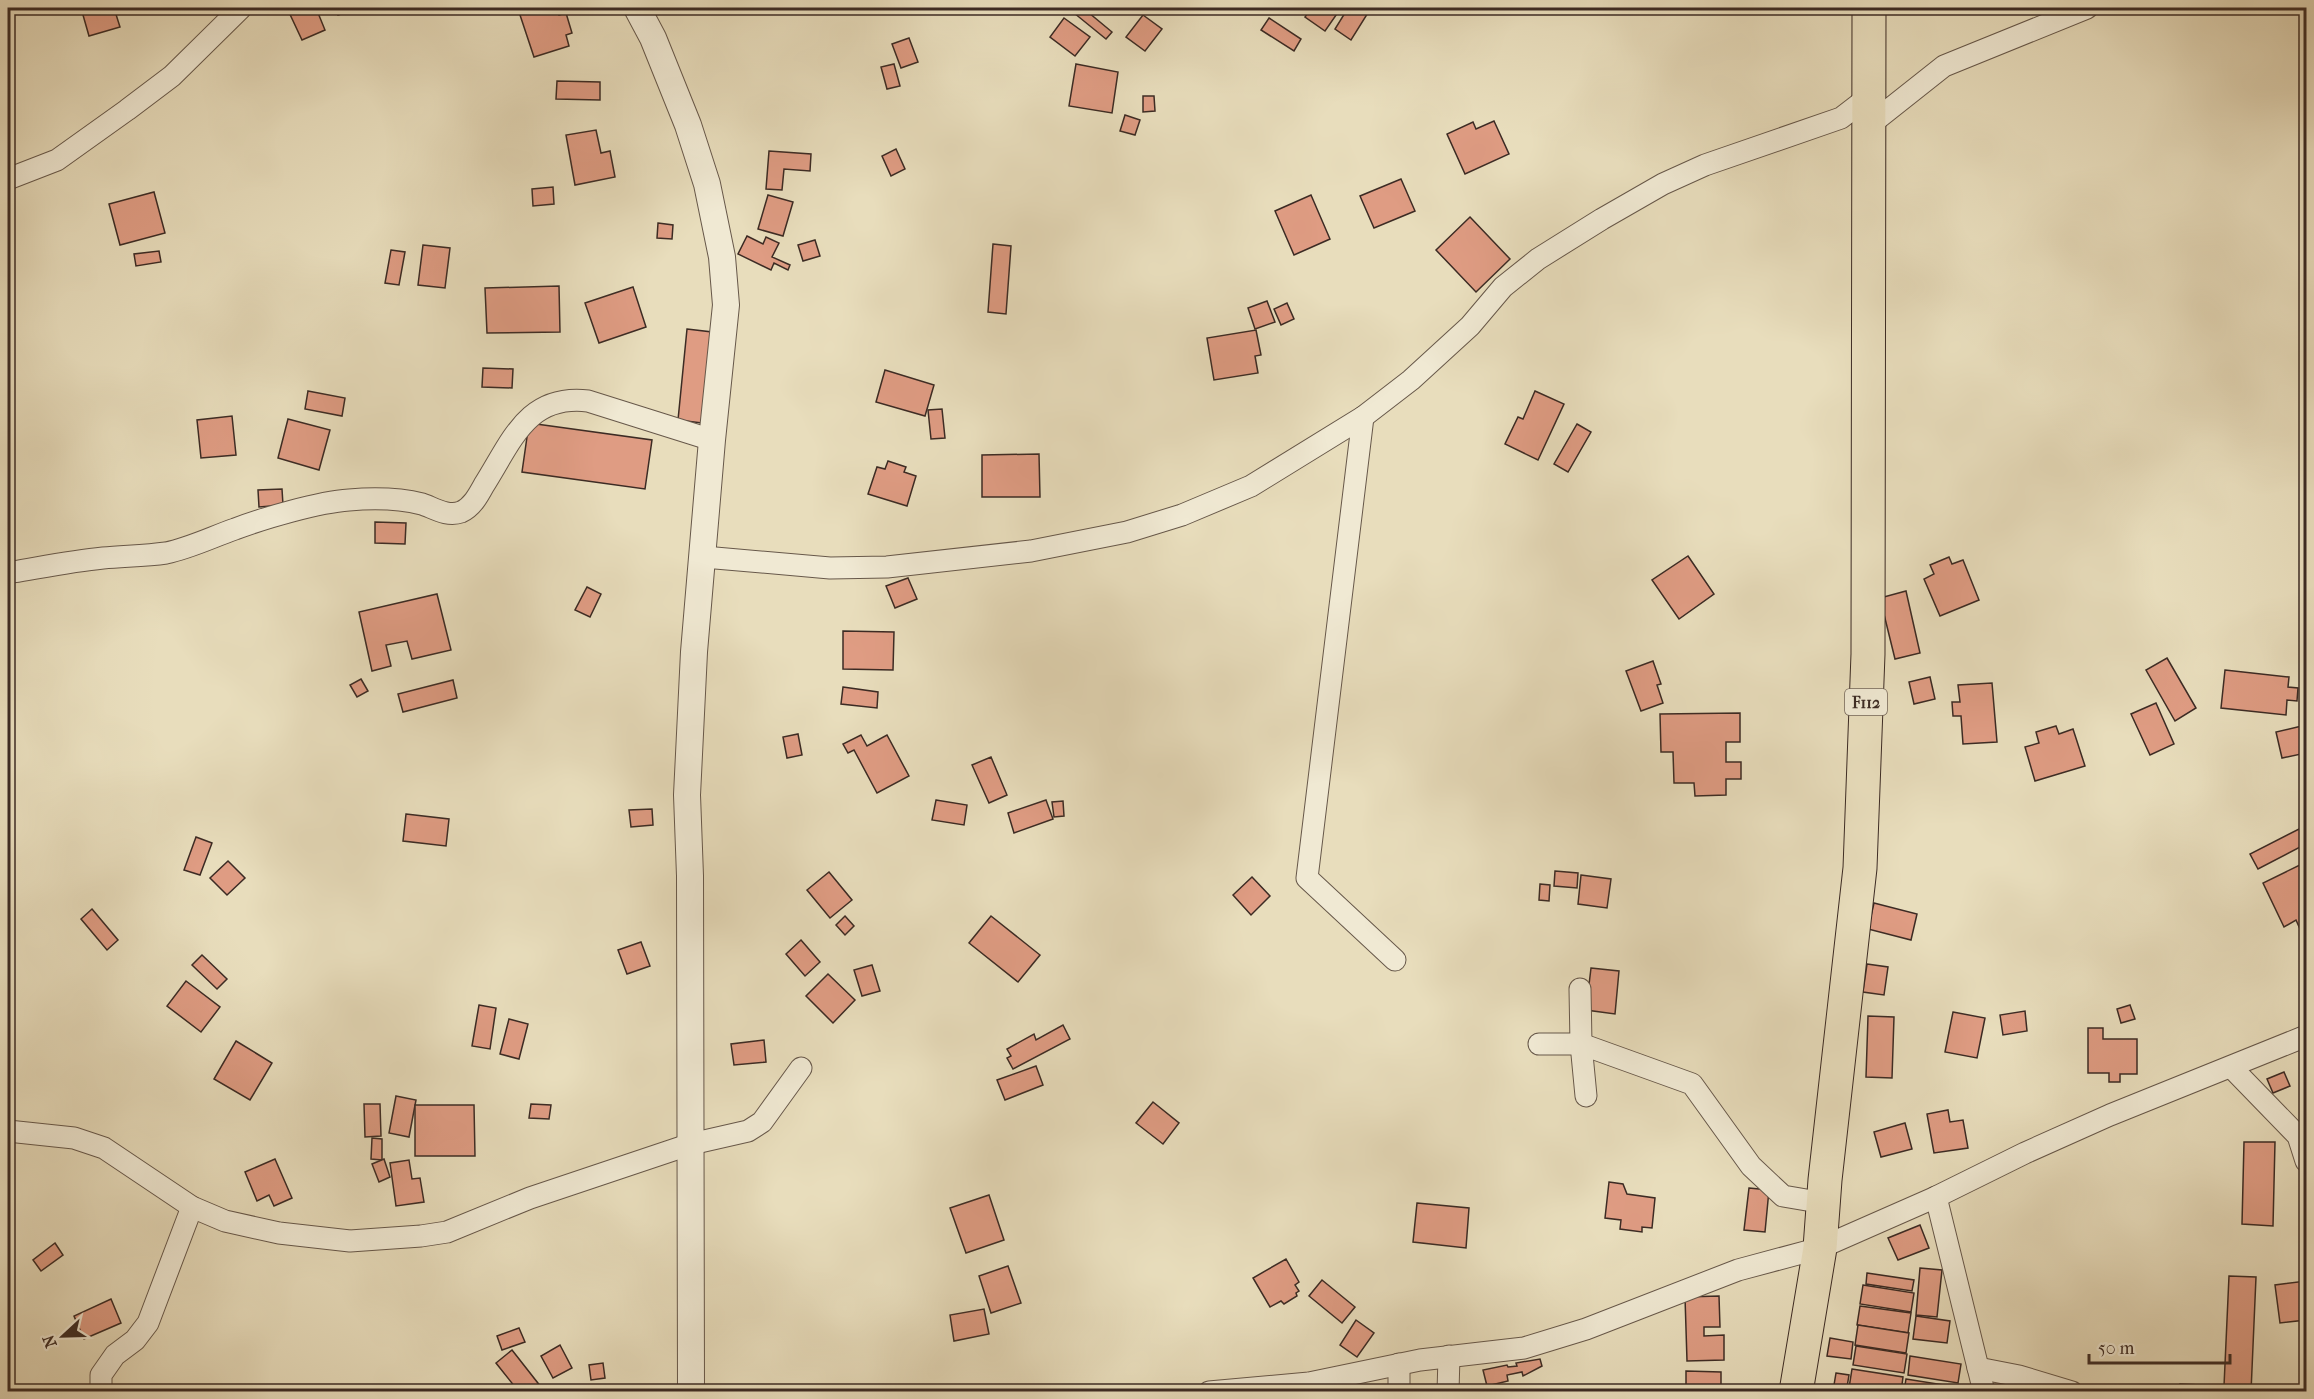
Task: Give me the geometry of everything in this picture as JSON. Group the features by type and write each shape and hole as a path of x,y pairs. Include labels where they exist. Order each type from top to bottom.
{"main road":[{"name":"F112","path":"1796,1392 1820,1248 1860,868 1868,654 1867,112 1869,8"}],"street":[{"path":"8,179 57,160 127,110 172,76 241,8"},
{"path":"637,8 653,38 688,125 707,184 722,257 726,304 694,652 687,795 690,888 691,1392"},
{"path":"704,557 830,568 887,567 1031,551 1116,534 1182,515 1251,486 1363,417 1411,380 1470,326 1503,287 1538,259 1663,184 1705,165 1841,117 1867,112 1944,66 2087,8"},
{"path":"13,572 100,558 166,553 236,528 303,509 346,500 389,499 421,504 446,513 459,513 475,501 521,426 535,413 552,403 570,399 588,401 712,440"},
{"path":"1363,417 1307,878 1395,960"},
{"path":"1580,989 1581,1044 1586,1096"},
{"path":"1209,1392 1309,1383 1399,1364 1524,1348 1641,1309 1738,1270 1820,1248 1936,1197 2025,1152 2110,1115 2307,1036"},
{"path":"1539,1044 1581,1044 1692,1084 1751,1166 1783,1196 1824,1203"},
{"path":"2231,1067 2298,1136 2307,1161"},
{"path":"8,1131 74,1138 104,1148 192,1207 225,1221 279,1233 350,1241 422,1236 447,1232 530,1198 690,1144 748,1131 762,1122 801,1068"},
{"path":"1936,1197 1984,1392"},
{"path":"101,1392 101,1375 115,1355 135,1340 148,1323 192,1207"},
{"path":"1448,1392 1449,1356"},
{"path":"1399,1364 1399,1392"},
{"path":"1978,1368 2019,1376 2072,1392"}],"building":[{"path":"81,8 114,8 120,27 89,36"},
{"path":"287,8 316,8 325,30 302,40"},
{"path":"335,8 359,8 338,15"},
{"path":"533,8 557,8 559,15 566,13 572,33 566,35 569,46 534,57 519,12"},
{"path":"1078,8 1083,8 1112,32 1106,39 1074,13"},
{"path":"1311,8 1341,8 1325,31 1305,17"},
{"path":"1348,8 1371,8 1351,40 1335,29"},
{"path":"1143,15 1162,29 1145,51 1126,37"},
{"path":"1064,18 1090,37 1075,56 1050,37"},
{"path":"1269,18 1301,39 1294,51 1261,30"},
{"path":"909,38 918,62 901,68 892,44"},
{"path":"894,64 900,86 887,89 881,67"},
{"path":"1076,64 1118,72 1112,113 1069,106"},
{"path":"557,81 600,82 600,100 556,99"},
{"path":"1143,96 1154,96 1155,111 1143,112"},
{"path":"1125,115 1140,120 1135,135 1120,131"},
{"path":"1494,121 1509,154 1465,174 1447,134 1473,122 1476,129"},
{"path":"596,130 601,153 610,151 615,177 575,185 566,135"},
{"path":"896,149 905,169 891,176 882,156"},
{"path":"769,151 811,154 810,171 784,169 782,190 766,189"},
{"path":"1401,179 1415,211 1374,228 1360,196"},
{"path":"553,187 554,204 533,206 532,189"},
{"path":"154,192 165,233 120,245 109,204"},
{"path":"768,195 793,202 783,236 758,229"},
{"path":"1311,195 1330,239 1294,255 1275,211"},
{"path":"1470,217 1510,259 1476,292 1436,250"},
{"path":"658,223 673,225 672,239 657,238"},
{"path":"747,236 763,244 766,237 779,243 772,257 790,265 788,270 774,263 771,270 738,254"},
{"path":"815,240 820,256 803,261 798,245"},
{"path":"993,244 1011,246 1006,314 988,312"},
{"path":"423,245 450,248 445,288 418,285"},
{"path":"391,250 405,252 399,285 385,283"},
{"path":"159,251 161,262 136,266 134,254"},
{"path":"559,286 560,332 487,333 485,288"},
{"path":"633,287 646,327 599,343 585,303"},
{"path":"1267,301 1275,322 1255,329 1248,308"},
{"path":"1287,303 1294,319 1281,325 1274,309"},
{"path":"687,329 712,332 702,423 678,420"},
{"path":"1256,330 1261,355 1255,356 1258,373 1214,380 1207,338"},
{"path":"483,368 513,369 512,388 482,387"},
{"path":"885,370 934,385 925,416 876,402"},
{"path":"308,391 345,398 342,416 305,409"},
{"path":"1535,391 1564,404 1538,460 1505,444 1518,417 1523,419"},
{"path":"942,409 945,438 931,439 928,410"},
{"path":"232,416 236,455 201,458 197,420"},
{"path":"288,419 330,430 319,470 278,458"},
{"path":"529,423 652,440 645,489 522,472"},
{"path":"1577,424 1591,432 1568,472 1554,464"},
{"path":"1039,454 1040,497 982,497 982,455"},
{"path":"888,461 906,467 904,472 916,476 907,506 868,494 877,467 885,469"},
{"path":"282,489 283,505 259,507 258,490"},
{"path":"375,522 406,523 405,544 375,543"},
{"path":"1688,556 1714,594 1679,619 1652,580"},
{"path":"1949,557 1952,564 1963,560 1979,600 1940,616 1924,579 1934,574 1930,565"},
{"path":"908,578 917,599 895,608 886,586"},
{"path":"587,587 601,594 590,617 575,610"},
{"path":"1906,591 1920,653 1895,659 1880,598"},
{"path":"437,594 451,650 412,659 407,641 386,645 391,666 372,671 359,612"},
{"path":"843,631 894,632 893,670 843,669"},
{"path":"2167,658 2196,708 2175,721 2146,670"},
{"path":"1653,661 1661,684 1657,685 1663,703 1641,711 1626,671"},
{"path":"2225,670 2289,677 2288,687 2298,688 2297,701 2287,700 2286,715 2221,708"},
{"path":"1930,677 1935,699 1914,704 1909,682"},
{"path":"361,679 368,691 357,697 350,685"},
{"path":"453,680 457,698 403,712 398,694"},
{"path":"1992,683 1997,742 1963,744 1961,716 1953,716 1952,702 1960,702 1958,685"},
{"path":"843,687 878,692 877,708 841,704"},
{"path":"2156,703 2174,744 2150,755 2131,714"},
{"path":"1740,713 1740,742 1726,742 1726,762 1741,762 1741,779 1726,779 1726,795 1695,796 1694,783 1674,783 1673,752 1661,752 1660,714"},
{"path":"2306,725 2306,753 2282,758 2276,732"},
{"path":"2056,726 2059,734 2073,729 2085,766 2035,781 2025,747 2039,743 2036,732"},
{"path":"798,734 802,755 787,758 783,737"},
{"path":"861,735 867,746 887,735 909,776 877,793 854,750 848,753 843,744"},
{"path":"991,757 1007,795 989,803 972,765"},
{"path":"936,800 967,805 964,825 932,820"},
{"path":"1046,800 1053,819 1014,833 1008,813"},
{"path":"1063,801 1064,816 1054,817 1052,802"},
{"path":"652,809 653,825 631,827 629,810"},
{"path":"406,814 449,819 446,846 403,841"},
{"path":"2299,829 2306,844 2258,869 2250,854"},
{"path":"196,837 212,843 200,875 184,870"},
{"path":"228,861 245,878 227,895 210,878"},
{"path":"2306,862 2306,926 2300,929 2296,920 2284,927 2263,883"},
{"path":"1555,871 1578,873 1577,888 1554,886"},
{"path":"829,872 852,900 830,918 807,890"},
{"path":"1581,875 1611,879 1607,908 1578,904"},
{"path":"1252,877 1270,896 1251,915 1233,895"},
{"path":"1540,884 1550,885 1549,901 1539,900"},
{"path":"1874,903 1917,914 1911,940 1868,929"},
{"path":"92,909 118,940 107,950 81,919"},
{"path":"845,916 854,926 845,935 836,925"},
{"path":"991,916 1040,955 1018,982 969,943"},
{"path":"801,940 820,962 805,976 786,954"},
{"path":"641,942 650,966 627,974 618,950"},
{"path":"202,955 227,979 217,989 192,965"},
{"path":"1867,964 1888,967 1884,995 1863,992"},
{"path":"872,965 880,991 862,996 854,970"},
{"path":"1591,968 1619,971 1615,1014 1586,1010"},
{"path":"828,974 855,1000 833,1023 806,996"},
{"path":"186,981 220,1007 201,1032 167,1006"},
{"path":"479,1005 496,1008 490,1049 472,1046"},
{"path":"2130,1005 2135,1019 2121,1023 2117,1009"},
{"path":"2025,1011 2027,1031 2003,1035 2000,1015"},
{"path":"1953,1012 1985,1018 1977,1058 1945,1052"},
{"path":"1868,1016 1894,1017 1892,1078 1866,1077"},
{"path":"509,1019 528,1024 519,1059 500,1054"},
{"path":"1063,1025 1070,1039 1013,1069 1007,1058 1011,1056 1007,1049 1034,1034 1036,1040"},
{"path":"2088,1028 2103,1028 2103,1039 2137,1039 2137,1074 2120,1074 2120,1082 2109,1082 2109,1073 2088,1073"},
{"path":"764,1040 766,1062 734,1065 731,1044"},
{"path":"236,1041 272,1063 250,1100 214,1079"},
{"path":"1036,1066 1043,1085 1005,1100 997,1080"},
{"path":"2284,1072 2290,1086 2273,1093 2267,1079"},
{"path":"396,1096 416,1100 409,1137 389,1133"},
{"path":"1153,1102 1179,1123 1163,1144 1136,1123"},
{"path":"364,1104 380,1104 381,1136 365,1137"},
{"path":"531,1104 551,1105 549,1119 529,1118"},
{"path":"415,1105 474,1105 475,1156 415,1156"},
{"path":"1948,1110 1950,1122 1963,1120 1968,1148 1934,1153 1927,1114"},
{"path":"1905,1123 1912,1149 1881,1157 1874,1132"},
{"path":"372,1138 382,1139 382,1160 371,1159"},
{"path":"2244,1142 2275,1142 2273,1226 2242,1224"},
{"path":"275,1159 292,1198 274,1206 269,1195 257,1201 245,1172"},
{"path":"384,1159 390,1177 379,1182 372,1164"},
{"path":"409,1160 412,1179 420,1178 424,1202 396,1206 390,1163"},
{"path":"1609,1182 1623,1184 1627,1194 1655,1198 1652,1228 1642,1227 1642,1232 1620,1229 1621,1220 1605,1218"},
{"path":"1749,1188 1769,1190 1765,1232 1744,1230"},
{"path":"989,1195 1004,1240 966,1253 950,1208"},
{"path":"1417,1203 1469,1208 1466,1248 1413,1242"},
{"path":"1920,1225 1929,1248 1898,1260 1888,1238"},
{"path":"55,1243 63,1255 41,1271 33,1260"},
{"path":"1286,1259 1299,1282 1295,1285 1299,1291 1296,1293 1297,1296 1284,1304 1281,1301 1270,1307 1253,1278"},
{"path":"1008,1266 1021,1303 991,1313 979,1276"},
{"path":"1920,1268 1942,1270 1937,1317 1916,1315"},
{"path":"1867,1273 1914,1280 1912,1291 1866,1284"},
{"path":"2229,1276 2256,1277 2251,1392 2179,1392 2180,1384 2224,1386"},
{"path":"1322,1280 1355,1307 1342,1323 1309,1296"},
{"path":"2306,1281 2306,1320 2280,1323 2275,1285"},
{"path":"1863,1285 1914,1293 1911,1312 1860,1304"},
{"path":"1719,1296 1720,1327 1704,1327 1704,1336 1724,1335 1724,1360 1687,1361 1685,1297"},
{"path":"111,1299 121,1323 84,1339 74,1316"},
{"path":"1860,1306 1911,1313 1908,1333 1857,1325"},
{"path":"984,1309 989,1334 954,1341 950,1315"},
{"path":"1916,1316 1950,1321 1947,1343 1913,1339"},
{"path":"1356,1320 1374,1333 1357,1357 1340,1345"},
{"path":"1858,1325 1909,1333 1906,1353 1855,1345"},
{"path":"519,1328 525,1342 502,1350 497,1336"},
{"path":"1830,1338 1853,1342 1851,1359 1827,1356"},
{"path":"560,1345 572,1368 553,1378 541,1356"},
{"path":"1856,1346 1907,1354 1904,1373 1853,1365"},
{"path":"512,1350 541,1387 535,1392 519,1392 496,1363"},
{"path":"1910,1356 1961,1364 1958,1383 1908,1375"},
{"path":"1540,1359 1542,1366 1523,1376 1522,1372 1507,1375 1508,1381 1487,1386 1483,1370 1507,1365 1508,1367 1517,1366 1516,1363"},
{"path":"603,1363 605,1378 591,1380 589,1365"},
{"path":"1852,1369 1903,1377 1901,1392 1871,1392 1849,1388"},
{"path":"1686,1371 1721,1372 1721,1392 1686,1392"},
{"path":"1836,1373 1849,1375 1847,1387 1834,1385"},
{"path":"1906,1379 1957,1387 1956,1392 1904,1392"}]}
